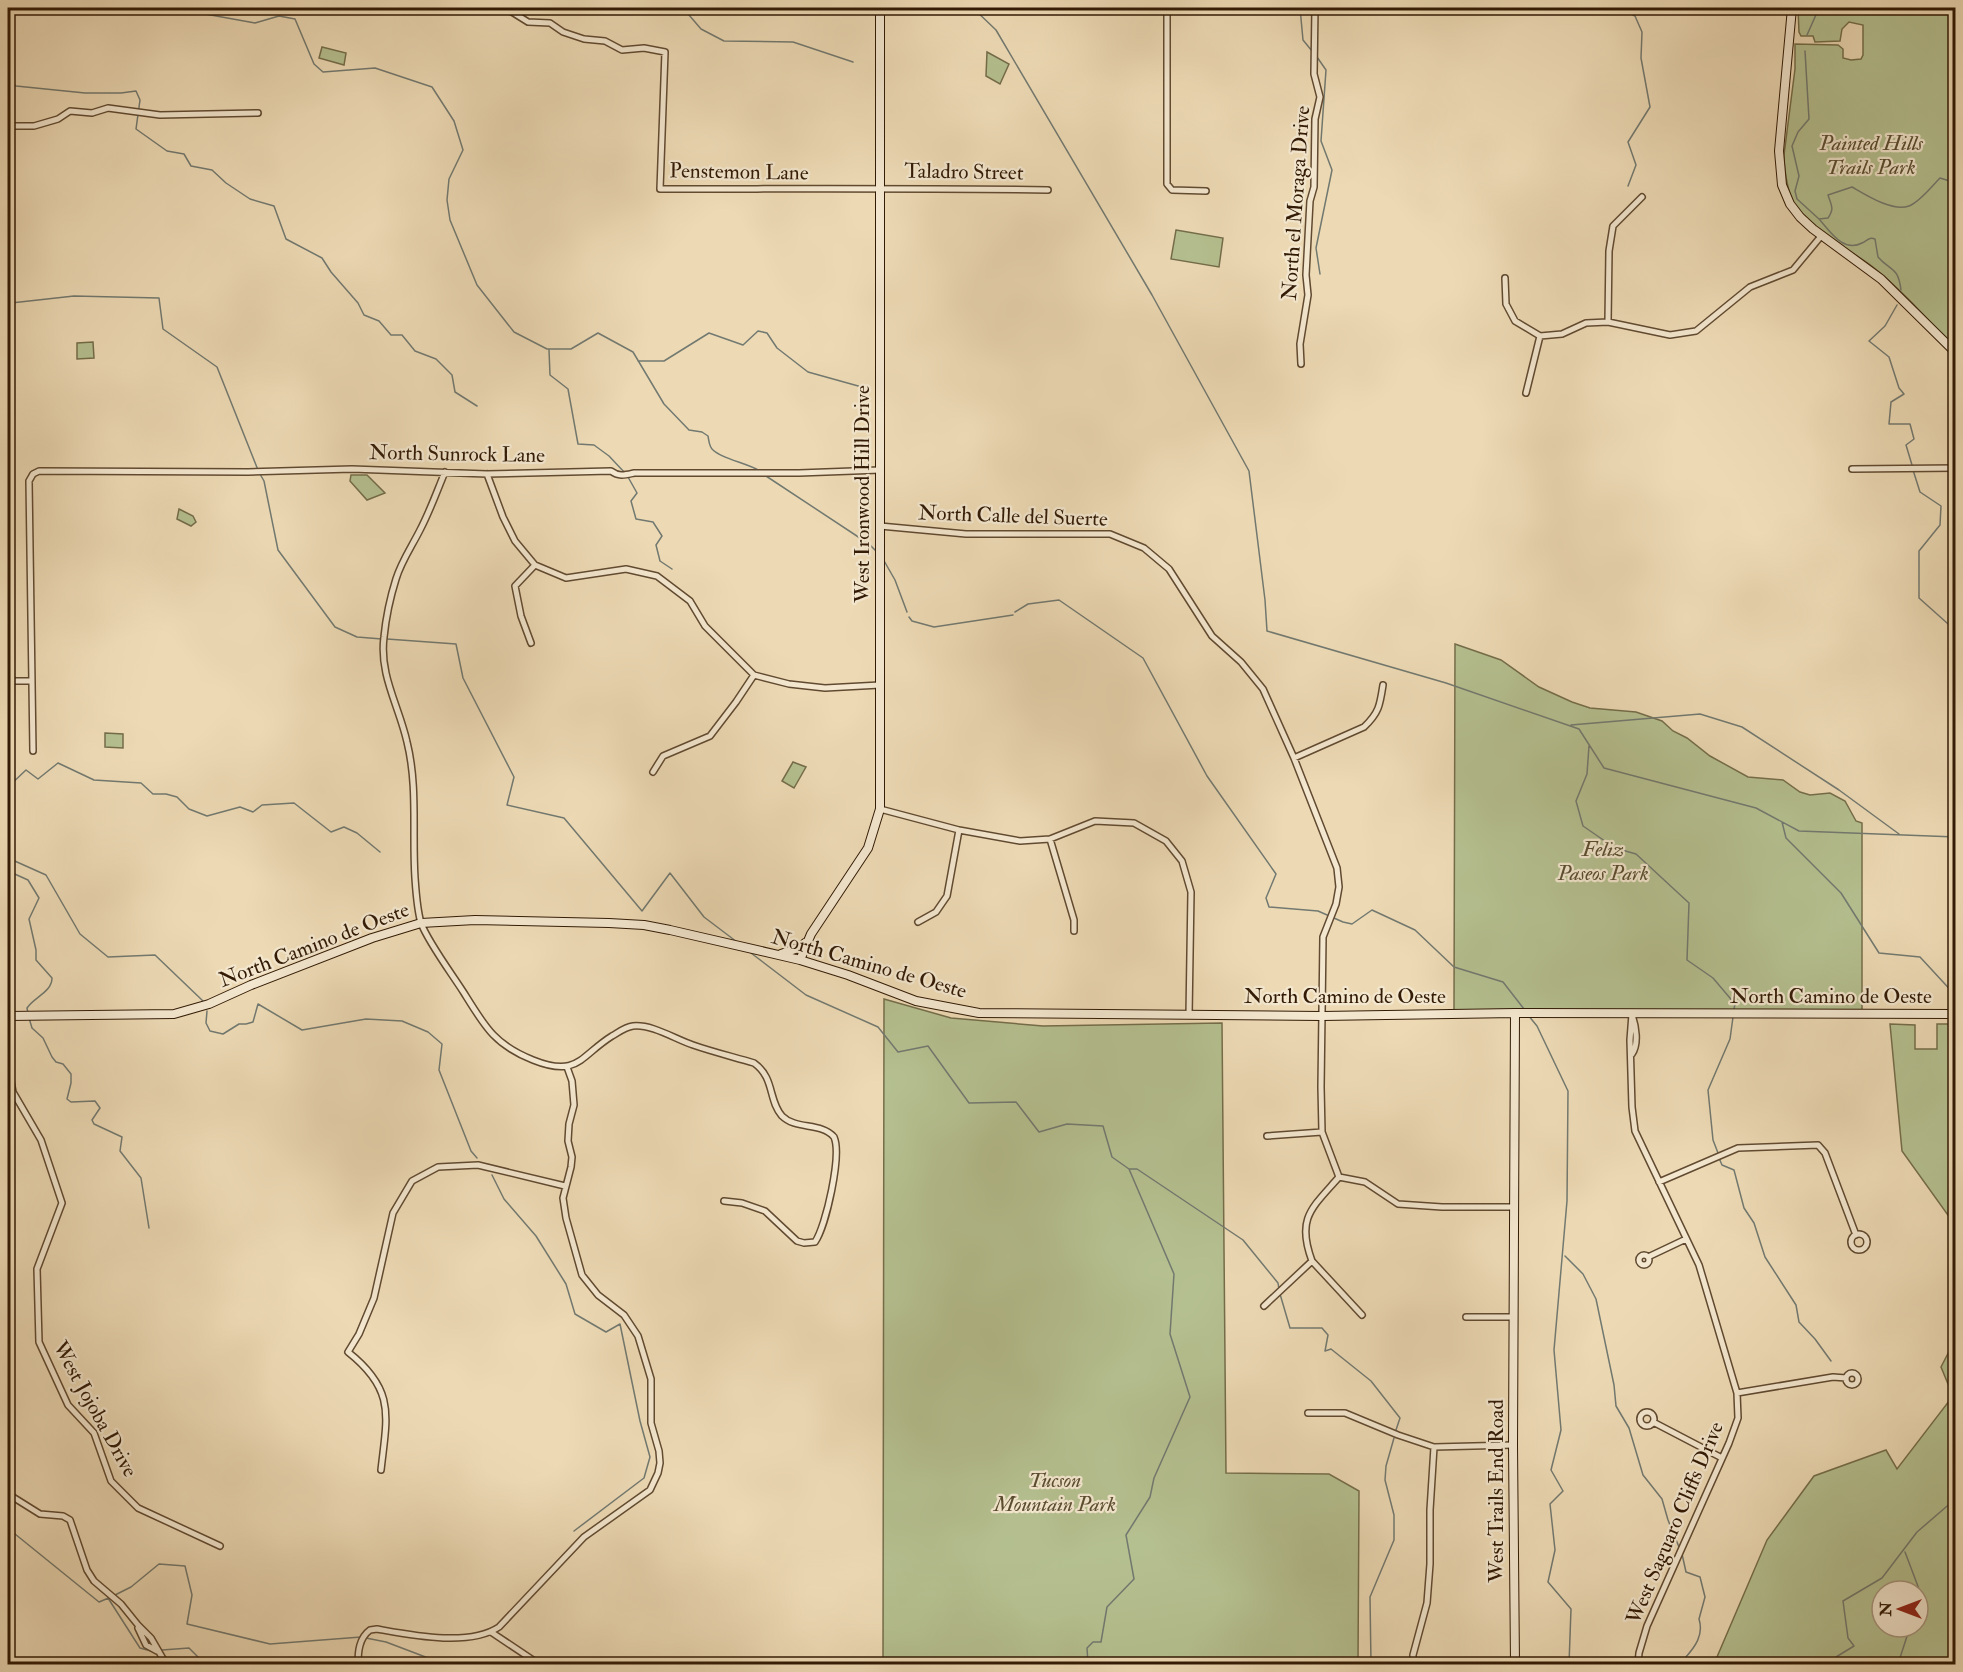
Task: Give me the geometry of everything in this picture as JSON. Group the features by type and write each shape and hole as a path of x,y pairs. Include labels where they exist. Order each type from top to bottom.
{"street":[{"name":"Penstemon Lane","path":"498,8 512,12 528,22 550,23 563,32 584,39 605,41 622,50 644,48 665,52 660,189 880,188"},
{"name":"West Ironwood Hill Drive","path":"800,960 808,940 868,848 880,808 880,8"},
{"path":"1167,8 1167,184 1172,190 1206,191"},
{"name":"North el Moraga Drive","path":"1301,364 1300,344 1308,295 1306,275 1310,201 1314,187 1314,118 1320,97 1314,74 1315,8"},
{"path":"1792,8 1779,151 1782,186 1790,204 1800,217 1881,279 1956,353"},
{"path":"8,126 34,126 58,119 70,111 92,113 108,108 160,115 258,113"},
{"name":"Taladro Street","path":"880,188 1048,190"},
{"path":"1608,322 1609,251 1613,226 1642,197"},
{"path":"1505,278 1506,304 1515,321 1540,336 1562,334 1586,323 1608,322 1670,335 1696,331 1750,287 1792,270 1822,235"},
{"path":"1526,393 1540,336"},
{"path":"1852,470 1956,468"},
{"name":"North Sunrock Lane","path":"32,681 29,481 33,474 47,470 248,472 342,469 487,474 610,471 622,476 634,473 799,474 880,470"},
{"path":"445,472 422,527 396,576 388,605 384,640 384,665 389,691 407,742 413,783 413,850 416,895 421,923 479,1018 494,1037 511,1050 552,1066 567,1067 588,1057 598,1045 625,1028 633,1026 648,1028 693,1045 754,1063 768,1078 776,1104 784,1118 800,1125 830,1132 836,1142 831,1196 815,1242 797,1241 774,1215 755,1206 724,1201"},
{"path":"487,474 503,517 515,541 535,565 566,578 626,569 657,576 690,601 705,626 754,675 789,684 825,688 880,685"},
{"name":"North Calle del Suerte","path":"880,526 966,534 1110,534 1144,548 1169,569 1212,636 1241,662 1263,689 1294,758 1337,868 1339,887 1323,937 1320,1087 1322,1132 1339,1177"},
{"path":"531,643 521,616 515,586 535,565"},
{"path":"653,772 663,756 710,736 754,675"},
{"path":"8,681 32,681 33,751"},
{"path":"1294,758 1364,727 1373,719 1380,707 1383,685"},
{"path":"880,808 959,830 1020,841 1050,838 1095,821 1134,823 1166,841 1182,861 1191,892 1189,1015"},
{"path":"918,922 936,912 947,896 959,830"},
{"path":"1050,838 1074,920 1074,931"},
{"name":"North Camino de Oeste","path":"8,1016 174,1014 194,1010 309,962 372,938 421,923 516,920 644,925 800,960 848,975 916,1001 979,1013 1322,1016 1515,1013 1956,1014"},
{"path":"777,955 801,947 808,940"},
{"name":"West Trails End Road","path":"1515,1013 1513,1445 1515,1665"},
{"name":"West Saguaro Cliffs Drive","path":"1632,1014 1630,1022 1632,1107 1635,1131 1699,1266 1737,1393 1738,1418 1647,1626 1638,1665"},
{"name":"West Jojoba Drive","path":"8,1065 13,1092 41,1140 62,1203 37,1269 39,1342 68,1404 94,1433 111,1481 138,1508 220,1546"},
{"path":"358,1665 361,1640 370,1630 434,1637 469,1636 492,1632 584,1537 650,1490 658,1473 659,1451 650,1411 652,1388 650,1373 633,1328 624,1315 598,1295 582,1275 564,1207 565,1186 572,1157 568,1141 569,1124 574,1105 572,1081 567,1067"},
{"path":"1267,1136 1322,1132"},
{"path":"1659,1182 1738,1148 1822,1144 1856,1234"},
{"path":"381,1470 388,1415 383,1396 366,1366 348,1352 359,1334 374,1298 393,1213 412,1181 438,1167 478,1165 565,1186"},
{"path":"1362,1315 1312,1262 1305,1242 1305,1227 1310,1210 1339,1177 1365,1182 1398,1204 1514,1208"},
{"path":"1648,1257 1686,1239"},
{"path":"1264,1306 1312,1262"},
{"path":"1466,1317 1514,1317"},
{"path":"1737,1393 1833,1377 1846,1378"},
{"path":"1308,1413 1345,1413 1434,1447 1513,1445"},
{"path":"1653,1422 1722,1458"},
{"path":"1413,1665 1413,1654 1427,1603 1431,1564 1430,1510 1434,1447"},
{"path":"8,1494 40,1514 63,1516 70,1520 87,1570 94,1581 126,1609 151,1638 166,1665"},
{"path":"492,1632 539,1665"}],"green space":[{"name":"Painted Hills Trails Park","path":"1798,8 1955,8 1955,349 1884,276 1813,226 1793,203 1787,182 1784,155 1795,69 1795,44 1838,45 1843,49 1843,58 1851,60 1861,59 1863,55 1863,25 1849,22 1842,29 1840,41 1815,42 1813,36 1801,36 1799,32"},
{"path":"322,47 346,53 344,65 319,58"},
{"path":"987,52 1009,64 1000,84 986,76"},
{"path":"1176,230 1223,238 1219,267 1171,259"},
{"path":"93,342 94,358 77,359 77,343"},
{"path":"351,475 367,475 385,493 367,500 350,481"},
{"path":"179,509 193,516 196,522 191,526 177,519"},
{"name":"Feliz Paseos Park","path":"1455,644 1501,660 1539,687 1572,702 1590,708 1636,712 1662,721 1710,756 1748,777 1783,780 1800,792 1810,795 1830,793 1845,801 1856,821 1862,823 1862,1010 1454,1010"},
{"path":"105,733 123,734 123,748 105,747"},
{"path":"793,762 806,767 794,788 782,781"},
{"name":"Tucson Mountain Park","path":"884,999 951,1018 1043,1026 1222,1023 1226,1473 1329,1474 1359,1491 1358,1664 883,1664"},
{"path":"1890,1024 1915,1025 1915,1049 1937,1049 1937,1024 1955,1024 1955,1225 1902,1151"},
{"path":"1955,1340 1955,1664 1714,1664 1767,1540 1814,1476 1886,1450 1897,1469 1953,1396 1941,1367"}],"waterway":[{"path":"172,8 255,23 279,16 295,19 314,64 323,72 375,68 432,87 454,121 463,150 449,179 447,200 450,220 477,285 514,332 547,349 571,349 598,333 633,352 664,404 689,430 702,432 708,436 709,444 717,453 760,471"},
{"path":"683,8 701,29 724,41 793,42 853,62"},
{"path":"973,8 996,30 1152,295 1249,471 1267,631 1446,683 1579,729 1604,768 1756,808 1799,831 1956,837"},
{"path":"1300,8 1303,40 1312,51"},
{"path":"1620,8 1635,16 1642,32 1641,58 1650,107 1628,142 1636,165 1628,186"},
{"path":"1807,35 1819,8"},
{"path":"1805,51 1809,119 1798,132 1792,146 1799,176 1795,191 1797,199 1819,219 1828,218 1831,212 1832,207 1828,195 1852,187 1879,202 1902,207 1917,201 1940,178 1956,183"},
{"path":"1317,57 1326,70 1321,141 1332,170 1316,248 1320,274"},
{"path":"8,78 16,86 85,93 136,91 140,100 136,129 167,151 184,154 191,166 212,170 226,183 250,199 274,206 286,239 322,258 358,303 364,315 379,321 391,335 402,335 415,351 436,359 452,375 455,392 477,406"},
{"path":"1819,219 1832,235 1843,243 1855,245 1875,239 1878,257 1896,273 1901,290"},
{"path":"8,299 11,303 74,296 159,298 163,329 217,367 258,470"},
{"path":"1897,305 1885,326 1869,341 1889,357 1899,388 1904,394 1891,402 1889,424 1910,424 1914,439 1906,445 1912,465"},
{"path":"638,361 664,361 709,333 743,345 758,331 767,333 777,348 808,372 869,389"},
{"path":"549,350 550,375 568,389 578,444 594,445 609,456 625,473"},
{"path":"1913,470 1920,492 1941,506 1940,525 1919,551 1919,598 1956,631"},
{"path":"260,474 264,481 278,550 335,627 357,637 382,639"},
{"path":"766,476 869,544 878,553"},
{"path":"628,477 637,493 631,501 636,519 653,522 662,536 656,545 660,561 672,569"},
{"path":"883,559 895,580 907,612"},
{"path":"1015,612 1028,604 1059,600 1143,658 1207,776 1276,874 1266,898 1269,907 1318,911 1352,924 1372,910 1415,930 1454,967 1503,982 1524,1009"},
{"path":"909,617 912,621 934,627 1013,615"},
{"path":"387,639 456,644 463,678 514,777 507,805 564,818 642,911 670,873 704,917 737,942"},
{"path":"1571,725 1700,714 1742,727 1839,790 1899,834"},
{"path":"1589,746 1587,774 1576,801 1583,826 1615,848 1636,854 1689,903 1687,960 1713,978 1735,1004 1734,1009"},
{"path":"8,787 26,770 38,779 58,763 94,780 141,783 153,794 177,797 189,809 207,816 240,807 253,812 262,805 294,803 331,832 344,827 357,833 380,852"},
{"path":"1782,822 1786,838 1841,893 1879,953 1920,957 1956,996"},
{"path":"8,858 46,875 80,934 108,957 155,955 203,1001"},
{"path":"8,871 28,880 39,898 29,919 36,960 52,978 46,991 27,1008 28,1013"},
{"path":"751,953 806,995 878,1027 898,1052 928,1046 969,1103 1016,1102 1039,1132 1067,1124 1103,1126 1112,1157 1129,1169 1137,1169 1243,1240 1278,1283 1279,1289"},
{"path":"207,1011 206,1023 210,1031 223,1034 239,1024 253,1022 258,1004 302,1030 366,1019 402,1021 428,1032 442,1044 439,1070 471,1151 477,1158"},
{"path":"1528,1015 1537,1026 1568,1091 1567,1201 1554,1350 1561,1430 1551,1470 1563,1491 1550,1504 1555,1550 1548,1582 1571,1609 1569,1664"},
{"path":"1718,1153 1713,1140 1708,1090 1730,1039 1733,1017"},
{"path":"29,1018 32,1028 43,1038 52,1057 56,1062 63,1064 71,1074 67,1099 71,1102 95,1101 100,1108 92,1120 94,1124 122,1137 120,1151 141,1178 149,1228"},
{"path":"1719,1158 1722,1165 1734,1170 1744,1208 1754,1223 1765,1257 1796,1305 1799,1322 1831,1361"},
{"path":"1088,1664 1087,1648 1093,1642 1101,1642 1107,1607 1134,1579 1126,1535 1150,1497 1154,1478 1190,1397 1170,1334 1174,1274 1129,1169"},
{"path":"492,1175 504,1199 536,1236 566,1284 575,1314 606,1332 620,1324 640,1421 650,1457 644,1478 574,1531"},
{"path":"1956,1190 1954,1199 1956,1209"},
{"path":"1565,1256 1583,1274 1596,1299 1614,1385 1616,1406 1629,1428 1643,1475 1662,1499 1679,1547"},
{"path":"1280,1294 1290,1328 1322,1328 1328,1335 1325,1351 1331,1349 1371,1381 1400,1418 1396,1430"},
{"path":"1371,1664 1370,1597 1394,1540 1394,1515 1385,1480 1386,1466 1394,1438"},
{"path":"1833,1664 1836,1657 1854,1646 1848,1638 1843,1601 1882,1578 1917,1532 1953,1501 1956,1490"},
{"path":"8,1521 15,1534 99,1602 111,1597"},
{"path":"1905,1552 1915,1579"},
{"path":"1682,1554 1686,1572 1700,1577 1705,1597 1699,1619 1699,1635 1685,1658 1685,1664"},
{"path":"115,1595 131,1587 159,1564 185,1566 192,1595 187,1624 270,1644 361,1637"},
{"path":"108,1598 140,1648 151,1651"},
{"path":"366,1638 386,1642 444,1664"},
{"path":"1898,1664 1906,1639"},
{"path":"162,1650 189,1648 205,1664"}]}
